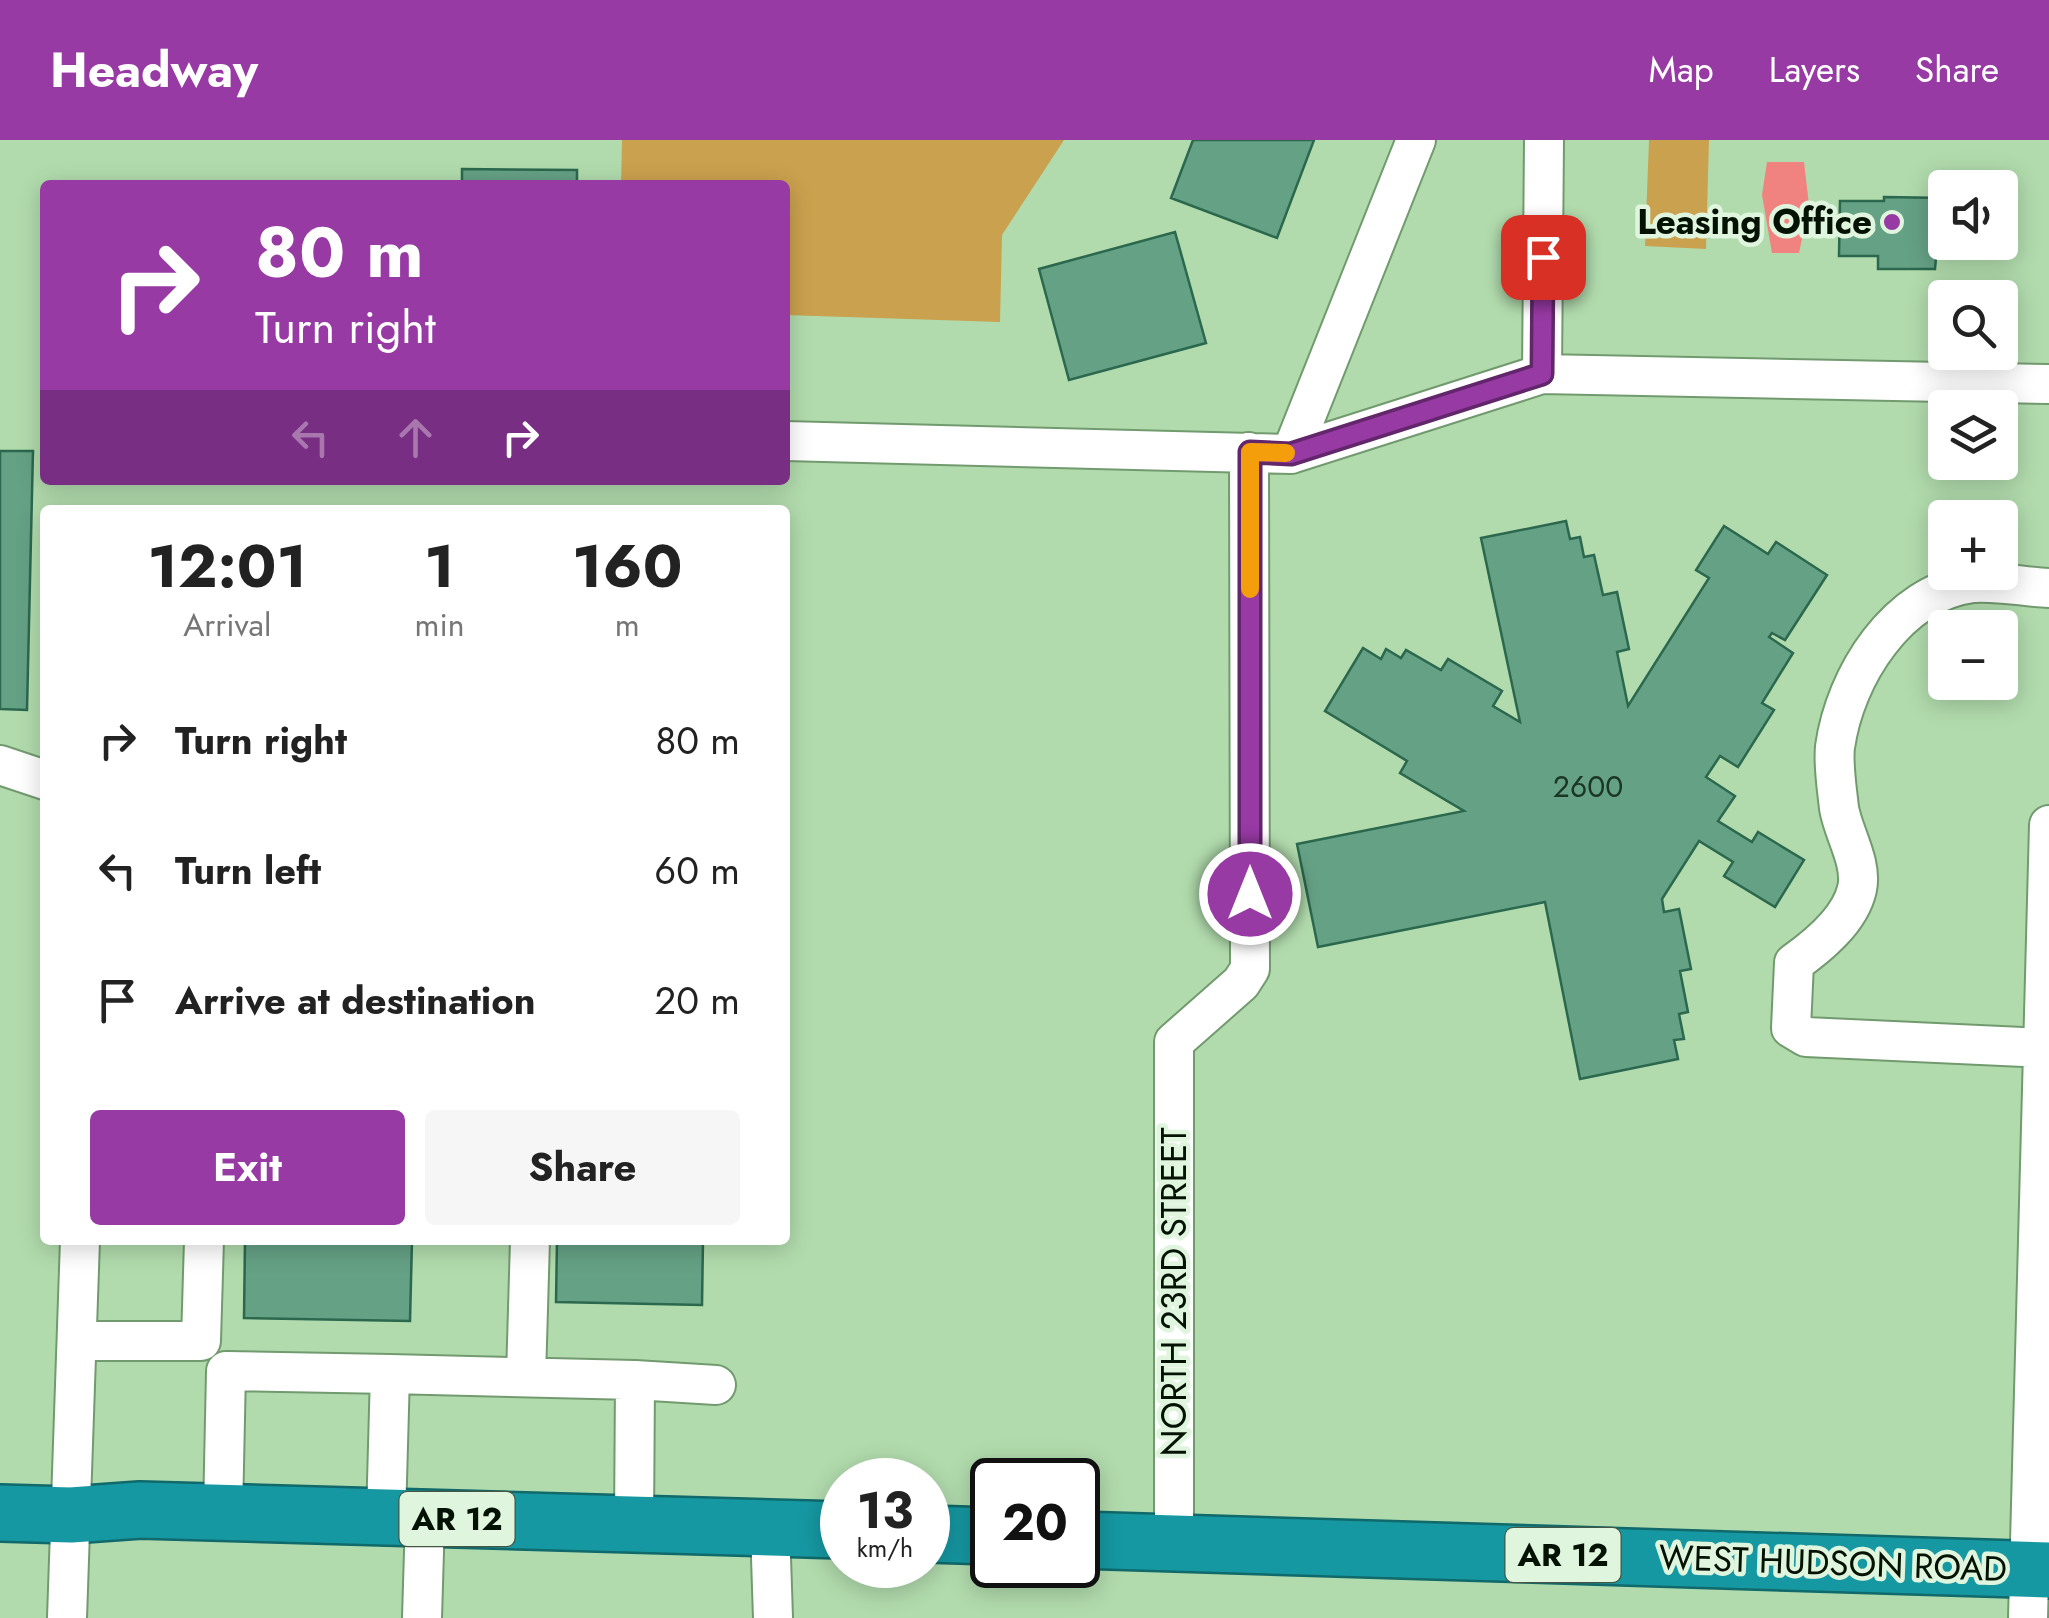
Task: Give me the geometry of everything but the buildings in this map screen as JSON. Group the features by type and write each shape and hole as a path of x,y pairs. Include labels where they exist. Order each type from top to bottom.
{"highway":[{"name":"AR 12","path":"0,1513 140,1510 820,1529"},
{"name":"WEST HUDSON ROAD","path":"1100,1541 2036,1586"}],"street":[{"path":"1291,454 1416,140"},
{"path":"1542,374 1544,140"},
{"path":"790,441 1291,454 1542,374 2049,384"},
{"name":"NORTH 23RD STREET","path":"1174,1543 1174,1042 1242,984 1250,969 1250,452"},
{"path":"2045,1024 1806,1037 1791,1028 1794,963 1819,946 1840,921 1857,889 1855,862 1840,811 1835,748 1850,693 1872,650 1920,601 1973,584 2049,588"},
{"path":"0,765 40,778"},
{"path":"2036,1586 2049,825"},
{"path":"66,1618 80,1245"},
{"path":"204,1245 201,1341 226,1371 223,1513"},
{"path":"526,1377 530,1245"},
{"path":"77,1341 201,1341"},
{"path":"226,1371 716,1385"},
{"path":"390,1374 405,1518 422,1618"},
{"path":"634,1524 635,1380"},
{"path":"770,1528 773,1618"}],"shaded area":[{"path":"622,140 1064,140 1002,235 1000,322 790,315 790,180 621,180"},
{"path":"1649,140 1709,140 1706,249 1645,246"},
{"path":"1767,162 1804,162 1809,205 1799,253 1772,253 1762,195"}],"slow traffic":[{"path":"1250,589 1250,452 1286,453"}],"place":[{"name":"Leasing Office","path":"1892,222"}],"route":[{"path":"1250,894 1250,452 1291,454 1542,374 1543,257"}]}
